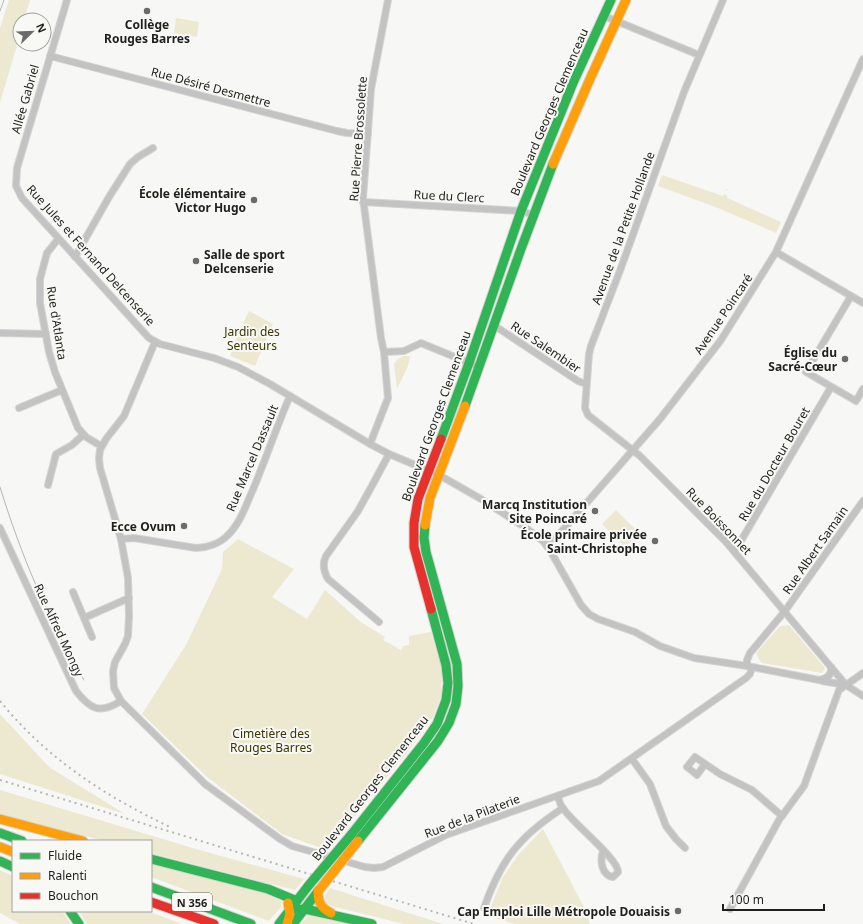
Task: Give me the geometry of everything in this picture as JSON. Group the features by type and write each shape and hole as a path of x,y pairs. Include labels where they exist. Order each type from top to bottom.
{"main road":[{"name":"Boulevard Georges Clemenceau","path":"290,919 297,901 309,885 351,835 430,734 439,719 446,700 448,683 446,665 417,558 413,536 414,511 469,363 521,211 570,90 611,0"},
{"name":"Boulevard Georges Clemenceau","path":"279,924 305,909 438,741 449,723 456,704 458,686 457,664 424,543 425,516 430,498 495,326 534,215 574,113 626,0"},
{"path":"0,819 79,840"},
{"path":"0,833 19,840"},
{"path":"0,848 12,852"},
{"path":"152,859 268,889 297,901"},
{"path":"0,862 12,867"},
{"name":"N 356","path":"152,887 251,924"},
{"path":"319,890 318,899 322,908 330,913 372,924"},
{"path":"278,892 288,902 290,919 305,909 340,916"},
{"name":"N 356","path":"152,902 204,922 214,924"},
{"path":"71,912 79,924"},
{"path":"234,917 257,924"}],"street":[{"name":"Allée Gabriel","path":"16,181 17,168 67,0"},
{"name":"Rue Pierre Brossolette","path":"370,444 388,398 384,352 369,235 363,202 372,81 388,0"},
{"name":"Avenue de la Petite Hollande","path":"632,450 588,415 585,408 589,354 681,99 723,0"},
{"path":"604,16 699,55"},
{"name":"Rue Désiré Desmettre","path":"50,56 342,132 368,134"},
{"name":"Avenue Poincaré","path":"548,547 660,419 718,344 776,252 863,59"},
{"path":"75,257 109,197 130,164 153,148"},
{"name":"Rue Jules et Fernand Delcenserie","path":"16,181 22,198 149,338 156,342 238,366 370,444 389,454 439,475 475,496 543,541 548,547 578,601 583,608 593,616 635,632 660,646 690,657 750,666 846,685"},
{"name":"Rue du Clerc","path":"363,202 521,211 534,215"},
{"name":"Rue d'Atlanta","path":"58,238 47,253 40,279 40,303 52,365 76,424 83,435 101,446"},
{"path":"776,252 863,303"},
{"path":"851,296 806,372 856,401 863,389"},
{"name":"Rue Salembier","path":"495,326 578,381 586,384"},
{"path":"0,333 46,334"},
{"path":"121,701 114,688 113,671 115,662 128,636 129,598 127,568 121,539 99,463 99,454 101,446 124,416 156,342"},
{"path":"384,352 404,351 422,343 479,367"},
{"name":"Rue du Docteur Bouret","path":"736,551 832,387"},
{"path":"19,408 62,390"},
{"name":"Rue Marcel Dassault","path":"121,539 134,538 196,548 206,547 224,538 230,533 244,512 290,396"},
{"path":"48,485 56,454 72,445 83,435"},
{"name":"Rue Boissonnet","path":"632,450 736,551 846,685"},
{"path":"379,622 328,579 325,572 324,562 326,556 363,502 389,454"},
{"name":"Rue Albert Samain","path":"750,666 747,660 750,653 784,611 863,501"},
{"name":"Rue Alfred Mongy","path":"0,528 76,691 86,702 98,709 108,708 121,701"},
{"path":"73,592 92,637"},
{"path":"84,618 129,598"},
{"name":"Rue de la Pilaterie","path":"121,701 205,784 280,840 292,846 370,868 383,867 446,835 599,781 746,678 750,674 750,666"},
{"path":"819,680 823,680 828,677 831,674 831,668"},
{"path":"730,909 782,816 804,786 839,690 863,673"},
{"path":"846,685 863,696"},
{"path":"632,759 650,784 666,826 685,848"},
{"path":"705,764 720,774 752,790 782,816"},
{"path":"558,796 562,808 603,851"},
{"path":"484,908 497,875 513,850 537,826 562,808"}],"green space":[{"path":"9,0 30,0 26,12 12,12 12,52 15,52 0,103 0,28"},
{"path":"176,18 199,22 197,37 174,33"},
{"path":"662,175 723,196 726,189 730,190 726,190 724,194 728,196 727,198 781,222 776,233 718,208 658,186"},
{"name":"Jardin des Senteurs","path":"249,311 273,324 255,366 230,356 237,336"},
{"path":"403,356 410,356 408,366 397,389 394,364"},
{"path":"616,510 639,533 625,547 602,524"},
{"name":"Cimetière des Rouges Barres","path":"238,539 294,569 272,597 307,619 325,590 362,623 385,637 383,640 401,650 403,646 409,645 409,636 431,632 442,669 441,696 433,717 406,754 327,850 282,834 207,777 142,714 186,645 222,569 223,552"},
{"path":"789,625 825,668 822,673 762,663 760,661 756,653 780,626"},
{"path":"0,714 49,767 125,814 0,774"},
{"path":"0,790 196,849 304,879 295,890 152,853 152,840 100,840 0,814"},
{"path":"543,829 585,909 590,924 515,924 487,916 503,877 518,855"},
{"path":"152,863 268,894 281,901 281,907 269,921 152,877"},
{"path":"0,870 12,876 12,912 63,912 71,924 20,924 0,913"},
{"path":"330,888 443,924 404,924 331,906 325,902 325,895"},
{"path":"80,912 150,912 182,924 87,924"},
{"path":"310,914 347,924 301,924"}],"tram line":[{"path":"0,11 4,0"},
{"path":"0,487 36,586 59,634 84,680"}],"railway":[{"path":"0,701 37,741 78,774 123,803 172,828"},
{"path":"0,780 474,924"}],"traffic: fast":[{"path":"441,439 469,363 521,211 573,83 611,0"},
{"path":"465,406 553,164"},
{"path":"358,841 438,741 449,723 456,704 458,686 457,664 426,552 424,538 425,525"},
{"path":"351,835 424,743 437,724 446,700 448,683 446,665 431,609"},
{"path":"0,833 19,840"},
{"path":"309,885 351,835"},
{"path":"152,859 268,889 297,901"},
{"path":"0,861 12,867"},
{"path":"279,924 309,885"},
{"path":"152,887 251,924"},
{"path":"293,924 319,890"},
{"path":"290,910 305,909 372,924"},
{"path":"71,912 79,924"}],"traffic: slow":[{"path":"553,164 626,0"},
{"path":"425,525 430,498 465,406"},
{"path":"0,819 79,840"},
{"path":"320,889 358,841"},
{"path":"0,847 12,852"},
{"path":"318,891 321,904 331,913"},
{"path":"287,924 290,914 288,903"}],"traffic: jam":[{"path":"431,609 414,547 414,523 418,499 441,439"},
{"path":"152,902 214,924"}],"place":[{"name":"Collège Rouges Barres","path":"147,11"},
{"name":"École élémentaire Victor Hugo","path":"254,200"},
{"name":"Salle de sport Delcenserie","path":"196,261"},
{"name":"Église du Sacré-Cœur","path":"845,359"},
{"name":"Marcq Institution Site Poincaré","path":"595,511"},
{"name":"Ecce Ovum","path":"184,526"},
{"name":"École primaire privée Saint-Christophe","path":"655,541"},
{"name":"Cap Emploi Lille Métropole Douaisis","path":"678,911"}]}
